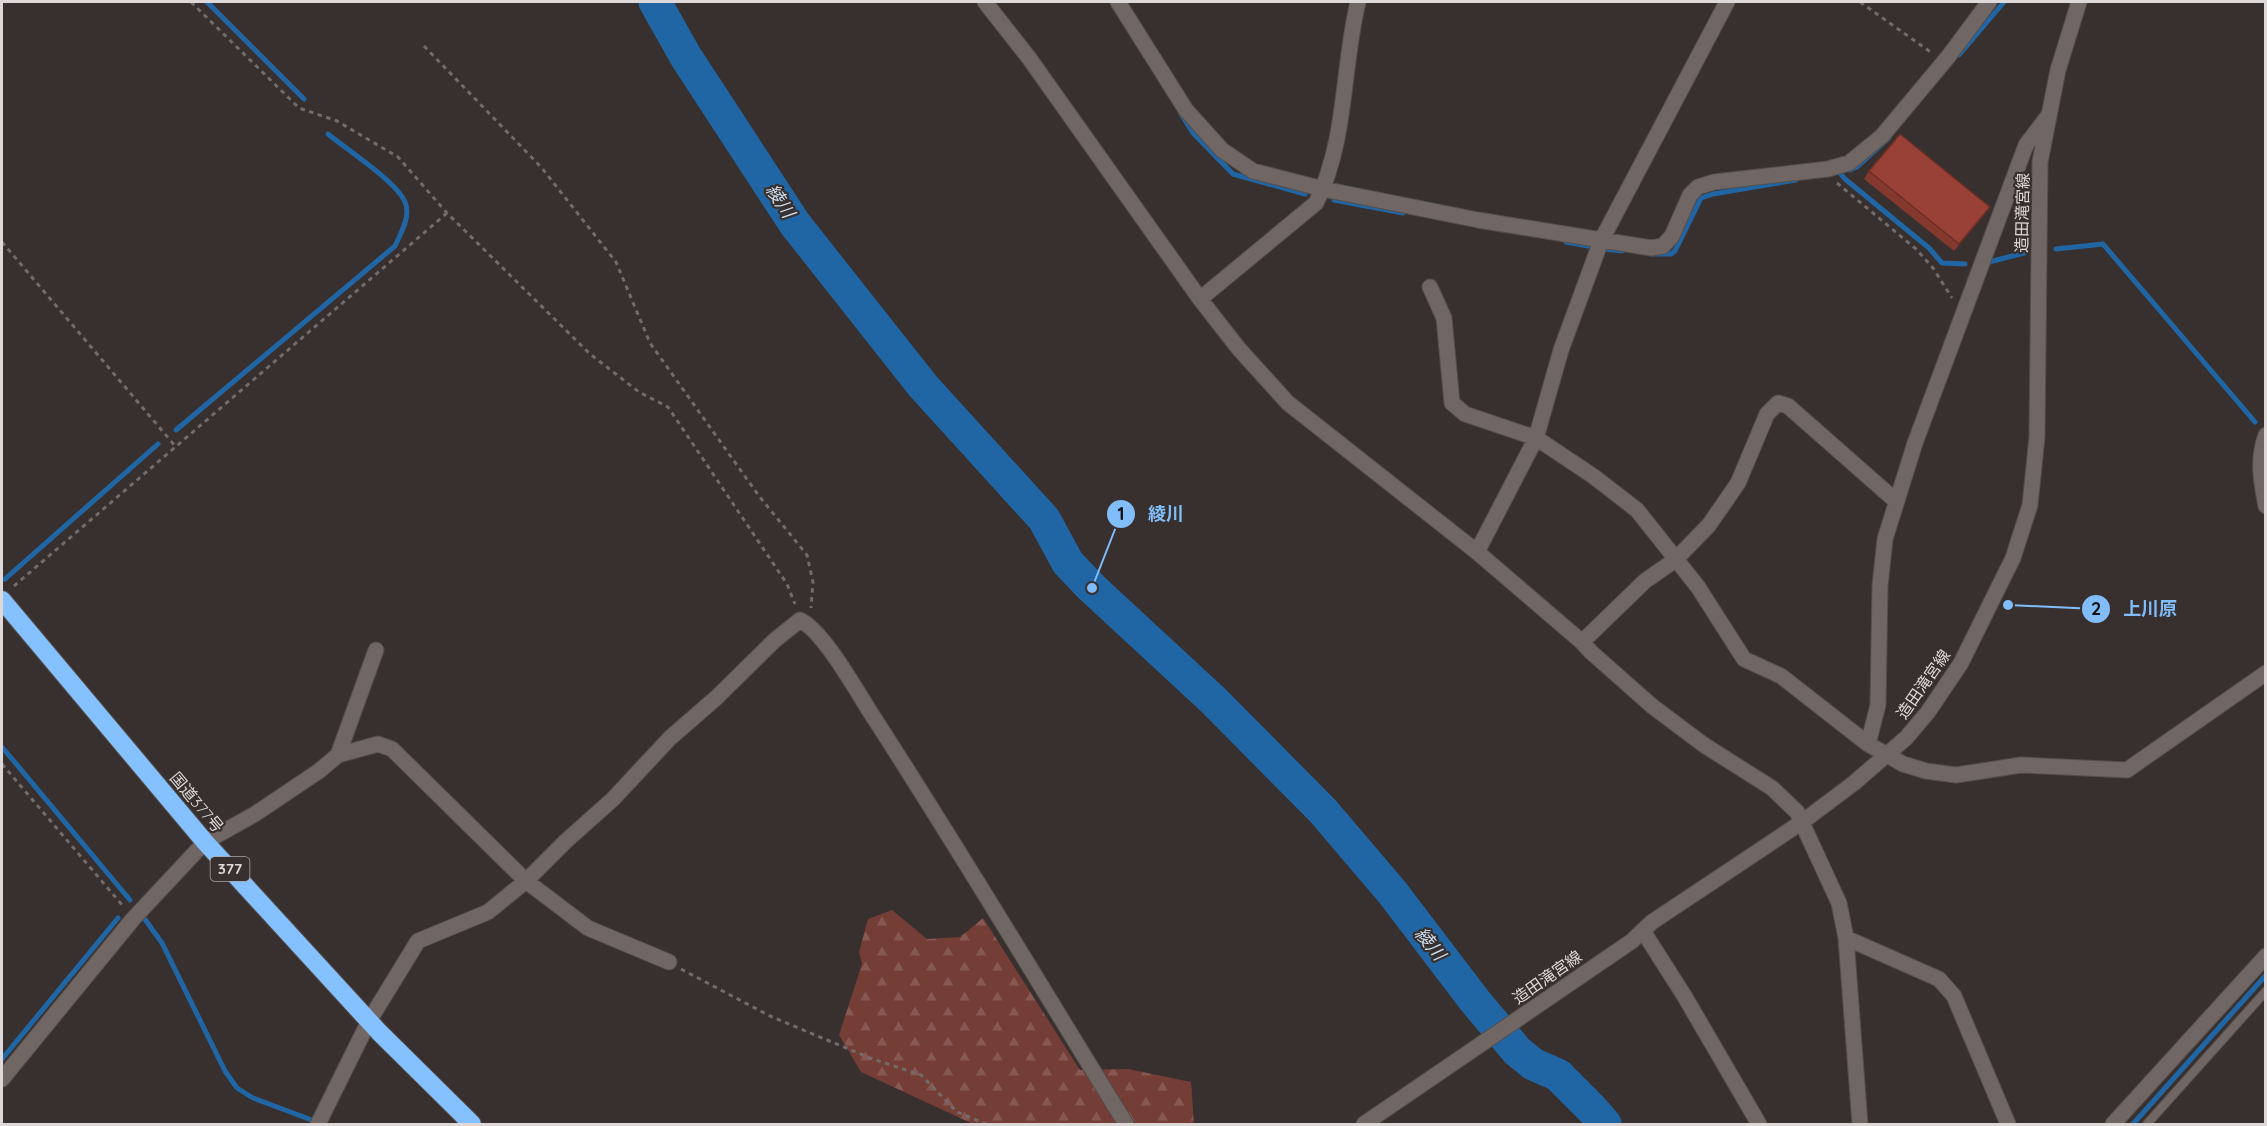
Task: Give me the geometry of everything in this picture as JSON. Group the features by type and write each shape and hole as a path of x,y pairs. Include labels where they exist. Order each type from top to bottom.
{"highway":[{"name":"国道377号","path":"6,595 205,842 369,1021 472,1125"}],"street":[{"path":"985,2 1029,58 1200,298 1239,349 1288,403 1477,552 1582,642 1652,706 1704,745 1772,788 1797,812 1839,903 1846,938 1860,1125"},
{"path":"1118,2 1186,110 1222,150 1253,171 1323,189 1601,241 1651,248 1663,246 1672,236 1690,195 1698,187 1714,182 1828,168 1849,163 1882,136 1948,57 1989,2"},
{"path":"1200,298 1316,203 1334,154 1358,2"},
{"path":"1477,552 1536,438 1561,351 1601,241 1727,2"},
{"name":"造田滝宮線","path":"1364,1125 1751,855 1803,822 1906,738 1928,712 1961,663 2013,558 2030,505 2037,437 2040,162 2058,70 2079,2"},
{"path":"1868,744 1878,705 1880,586 1884,551 1896,501 1962,315 2026,145 2048,116"},
{"path":"1430,287 1444,318 1452,403 1465,414 1536,438 1593,476 1637,510 1698,587 1744,659 1781,676 1868,744 1903,764 1926,771 1956,775 2021,765 2127,770 2265,673"},
{"path":"1582,642 1644,581 1675,560 1709,525 1738,483 1767,414 1778,403 1788,406 1896,501"},
{"path":"2265,435 2260,472 2265,506"},
{"path":"320,1120 369,1021 418,941 488,912 526,881 613,799 670,738 716,698 775,640 805,622 837,662 901,760 1126,1125"},
{"path":"338,755 376,650"},
{"path":"2,1079 133,919 205,842 255,814 319,771 338,755 378,744 392,749 526,881 588,928 669,962"},
{"path":"1642,931 1685,997 1759,1125"},
{"path":"1846,938 1939,979 1954,996 2008,1125"},
{"path":"2113,1125 2265,956"}],"lane":[{"path":"2147,1125 2265,991"}],"path":[{"path":"191,2 299,108 337,121 398,157 447,213 590,354 639,392 668,407 787,584 805,622"},
{"path":"1860,2 1929,52 1948,57"},
{"path":"424,46 541,167 616,262 650,342 759,496 807,555 813,582 805,622"},
{"path":"1828,168 1836,182 1922,255 1933,268 1962,315"},
{"path":"6,595 447,213"},
{"path":"2,242 176,447"},
{"path":"2,764 133,919"},
{"path":"669,962 770,1016 870,1058 921,1075 957,1112 986,1125"}],"green space":[{"path":"892,910 927,939 960,937 983,918 1080,1070 1128,1069 1191,1082 1194,1124 973,1124 861,1072 839,1035 862,964 859,952 868,919"}],"building":[{"path":"1900,134 1990,207 1959,244 1869,171"}],"waterway":[{"path":"207,2 304,99"},
{"name":"綾川","path":"655,2 686,57 795,224 923,386 1044,519 1068,563 1213,700 1323,811 1392,892 1475,1001 1517,1051 1533,1064 1558,1075 1605,1124"},
{"path":"1959,55 2004,2"},
{"path":"1181,114 1193,133 1233,174 1305,194"},
{"path":"176,430 395,246 406,219 405,202 382,176 328,134"},
{"path":"1850,170 1857,167 1889,138"},
{"path":"1840,173 1929,248 1942,263 1965,264"},
{"path":"1652,254 1671,254 1675,251 1701,198 1796,180"},
{"path":"1334,200 1403,213"},
{"path":"1566,242 1588,246"},
{"path":"2056,249 2103,244 2255,422"},
{"path":"1605,249 1622,251"},
{"path":"1989,262 2024,253"},
{"path":"5,579 158,444"},
{"path":"2,747 130,900"},
{"path":"2,1059 118,918"},
{"path":"144,918 162,943 225,1071 237,1088 253,1098 317,1122"},
{"path":"2133,1124 2266,975"}],"place":[{"name":"綾川","path":"1092,588"},
{"name":"上川原","path":"2008,605"}]}
